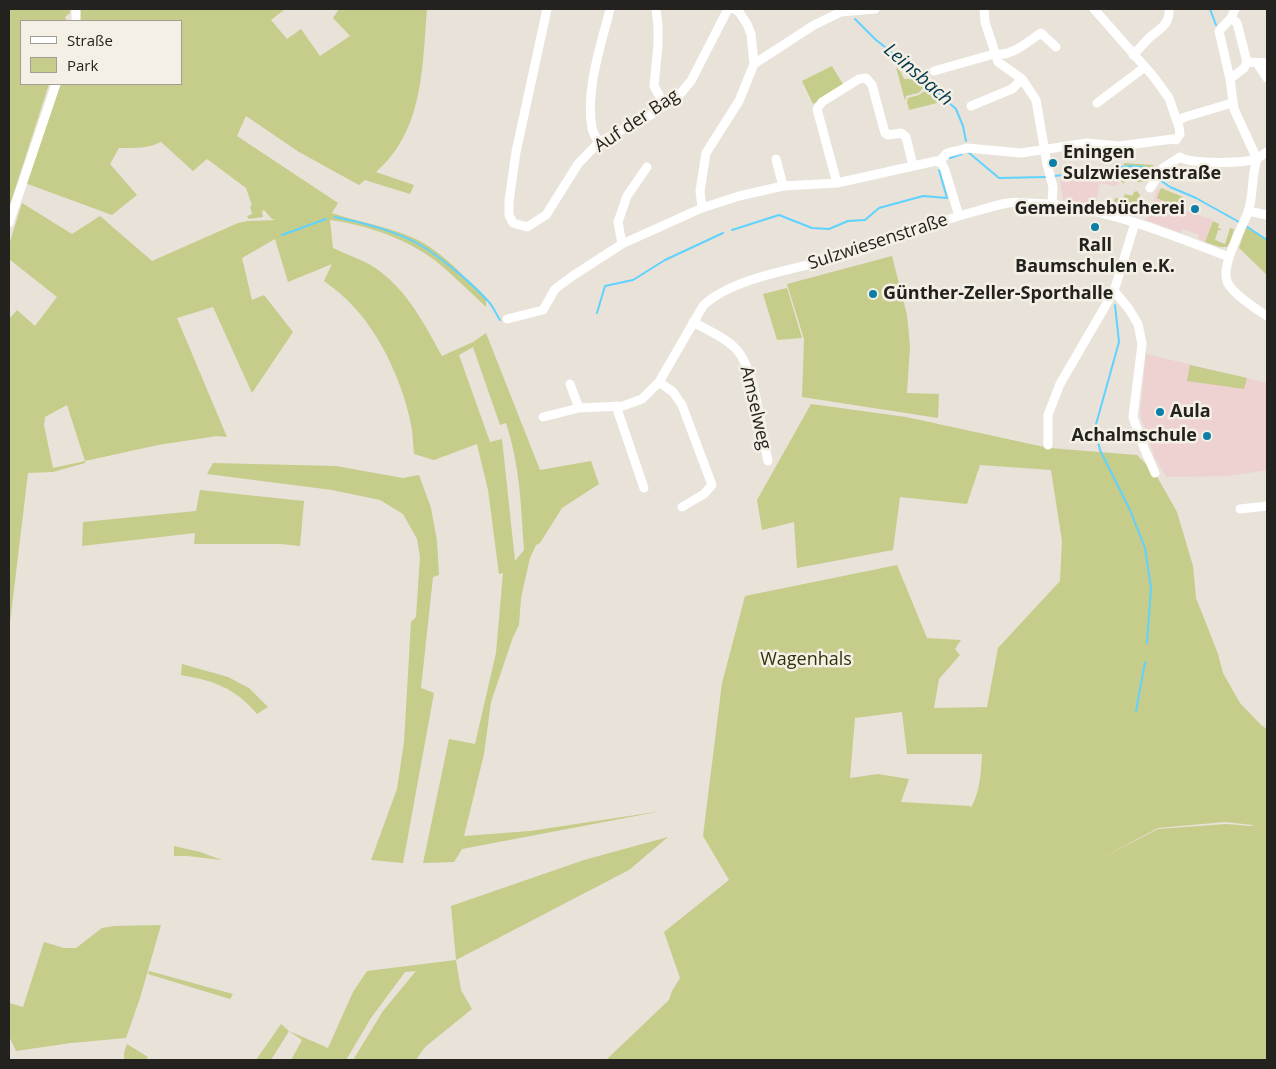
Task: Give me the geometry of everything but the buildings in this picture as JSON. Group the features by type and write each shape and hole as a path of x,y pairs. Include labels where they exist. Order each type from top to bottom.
{"street":[{"name":"Auf der Bag","path":"547,9 516,152 509,201 509,215 513,223 527,227 546,214 578,164 599,142 649,116 680,94 690,81 728,9"},
{"path":"599,142 592,130 591,105 597,64 610,9"},
{"path":"656,9 658,45 654,86 665,106"},
{"path":"702,208 700,192 706,153 739,101 754,64 751,34 739,12 734,9"},
{"path":"754,64 814,25 841,12 875,9"},
{"path":"984,9 985,22 998,62 1022,79 1036,100 1047,164 1053,186 1052,204"},
{"path":"1094,9 1145,67 1169,98 1178,121 1180,134 1176,140 1180,157"},
{"path":"1133,55 1165,26 1170,16 1170,9"},
{"path":"1235,9 1231,18 1219,31 1230,79 1232,103 1239,123 1257,159 1254,167 1248,211 1225,269 1229,285 1257,310 1267,316"},
{"path":"1231,18 1236,23 1248,62"},
{"path":"934,71 994,54 1003,55 1010,53 1041,33 1056,47"},
{"path":"1248,62 1267,63"},
{"path":"1230,79 1244,68 1248,62"},
{"path":"1258,63 1267,78"},
{"path":"1097,103 1145,67"},
{"path":"837,183 817,109 822,102 859,79 866,78 872,85 885,133 888,135 901,133 906,138 913,166"},
{"path":"971,106 1012,89 1022,79"},
{"path":"9,223 56,85"},
{"path":"1178,121 1232,103"},
{"path":"940,162 948,153 962,149 979,148 1022,153 1088,143 1119,146 1176,140"},
{"path":"1150,188 1157,175 1168,163 1180,157 1190,161 1225,163 1257,159 1267,152"},
{"path":"776,159 783,186"},
{"path":"507,319 543,310 555,289 574,274 622,244 702,208 739,196 783,186 837,183 932,161 940,162"},
{"path":"940,162 945,170 959,216"},
{"path":"622,244 618,222 627,196 647,168"},
{"name":"Sulzwiesenstraße","path":"543,417 579,408 630,405 642,399 660,382 703,306 710,299 724,291 751,280 842,257 959,216 1007,203 1052,204 1099,213 1135,223 1229,256"},
{"path":"1248,211 1267,215"},
{"path":"1048,445 1048,415 1060,384 1114,291 1135,223"},
{"path":"1114,291 1129,309 1138,324 1142,344 1134,418 1155,473"},
{"name":"Amselweg","path":"693,322 733,346 743,358 757,405 768,461"},
{"path":"660,382 672,392 682,405 712,485 704,494 682,508"},
{"path":"570,384 579,408"},
{"path":"616,406 619,420 644,488"},
{"path":"1240,509 1267,506"}],"shaded area":[{"path":"1103,174 1121,177 1116,186 1100,183 1095,206 1063,199 1060,181"},
{"path":"1160,188 1183,197 1182,202 1185,204 1183,210 1213,220 1205,242 1198,239 1199,235 1183,229 1181,233 1146,220 1153,206 1157,190"},
{"name":"Achalmschule","path":"1146,354 1267,383 1267,470 1230,476 1166,477 1155,458 1140,415"}],"green space":[{"path":"9,9 70,9 70,13 65,17 66,20 20,20 20,85 49,85 9,208"},
{"path":"79,9 285,9 271,20 287,39 301,29 320,56 350,36 333,18 339,9 427,9 418,97 412,118 404,137 392,155 376,172 414,185 410,194 365,180 359,185 299,152 246,116 237,136 338,203 332,213 410,236 438,253 455,268 486,299 486,307 437,262 413,246 372,229 330,220 333,248 365,262 390,280 401,291 419,316 442,356 473,342 486,333 540,470 591,461 599,484 562,508 540,543 536,545 530,558 521,598 519,625 513,637 491,702 484,754 464,836 530,831 662,811 462,849 454,862 423,863 449,739 475,744 496,653 503,573 499,574 488,490 477,444 434,460 414,454 411,424 402,390 395,373 378,339 368,324 345,298 324,281 332,264 288,282 275,239 242,258 252,300 264,295 293,332 252,393 213,307 177,318 227,437 217,436 158,445 85,461 85,463 53,472 28,473 9,631 9,319 17,310 35,326 57,297 9,259 9,245 22,203 72,234 100,216 152,261 238,223 276,220 272,219 264,210 262,211 263,217 249,219 247,216 252,214 250,206 252,205 246,188 207,159 193,171 161,142 146,147 119,148 110,164 137,195 112,215 25,183 57,85 182,85 182,20 78,20","holes":["473,347 500,425 506,423 511,439 519,486 524,550 515,561 502,439 490,442 459,355","67,405 85,461 53,468 44,425 45,417"]},
{"path":"832,66 844,86 813,104 802,81"},
{"path":"896,67 904,79 915,79 924,88 918,93 906,96 905,101"},
{"path":"927,89 941,102 909,110 908,98 919,95"},
{"path":"1124,163 1153,165 1156,172 1148,181 1126,180 1122,185"},
{"path":"1161,188 1183,197 1180,208 1157,198"},
{"path":"1137,191 1140,195 1133,215 1112,210 1115,198 1123,199 1125,194 1132,196"},
{"path":"1213,221 1219,224 1218,228 1221,229 1218,230 1215,240 1225,244 1230,228 1234,229 1227,247 1220,247 1205,242"},
{"path":"1246,227 1267,240 1267,275 1239,248"},
{"path":"892,256 907,315 910,346 907,393 939,394 938,418 802,397 804,339 787,284"},
{"path":"787,288 802,338 777,340 763,294"},
{"path":"1190,365 1247,378 1244,389 1187,381"},
{"name":"Wagenhals","path":"811,404 906,417 1049,448 1137,455 1155,473 1177,512 1193,566 1196,598 1218,654 1223,673 1240,703 1267,729 1267,1060 606,1060 669,1000 680,978 664,932 729,880 703,836 722,683 745,596 897,565 927,638 961,640 955,649 960,655 939,679 934,708 987,707 998,648 1060,581 1062,541 1051,470 980,465 967,504 900,497 893,550 797,568 794,522 762,530 757,500","holes":["902,712 907,754 982,754 978,791 969,811 971,806 901,802 909,779 878,774 850,778 855,718","1225,822 1253,825 1226,824 1158,829 1096,861 1158,828"]},
{"path":"213,463 336,466 403,478 419,475 431,508 437,541 439,575 433,577 421,688 434,693 403,863 371,860 397,789 404,742 411,622 416,617 420,557 417,539 403,514 380,500 332,490 207,474"},
{"path":"200,490 304,501 300,546 281,544 194,544 195,533 82,546 83,522 196,511"},
{"path":"182,664 228,677 249,688 268,707 257,714 232,691 204,680 181,675"},
{"path":"668,837 629,870 456,960 451,906 584,860"},
{"path":"174,846 200,852 222,860 174,856"},
{"path":"161,925 140,998 126,1038 16,1051 9,1036 9,1003 23,1007 44,942 64,948 76,948 102,928"},
{"path":"456,960 461,990 472,1009 425,1047 416,1060 353,1060 383,1011 416,971 405,972 371,1018 346,1060 291,1060 302,1040 289,1031 328,1048 353,992 367,971"},
{"path":"149,971 233,994 230,999 148,974"},
{"path":"281,1024 289,1031 271,1060 256,1060"},
{"path":"127,1044 148,1057 145,1060 124,1060"}],"waterway":[{"path":"1210,9 1216,25"},
{"name":"Leinsbach","path":"855,19 876,40 898,57 922,82 931,87 956,109 963,126 966,141"},
{"name":"Leinsbach","path":"968,152 999,178 1046,177"},
{"path":"950,158 962,154"},
{"name":"Leinsbach","path":"1054,176 1132,166 1144,167 1155,175"},
{"path":"732,230 779,215 812,228 829,229 848,221 865,220 879,208 923,196 947,198 939,170"},
{"name":"Leinsbach","path":"1160,180 1239,222"},
{"path":"335,217 380,228 422,246 448,264 474,287 490,303 500,320"},
{"path":"282,235 326,219"},
{"name":"Leinsbach","path":"1246,226 1267,240"},
{"path":"597,313 605,286 633,280 665,260 723,233"},
{"path":"1115,305 1119,342 1095,428 1100,450 1130,510 1145,548 1151,588 1147,643"},
{"path":"1136,711 1145,662"}],"place":[{"name":"Eningen Sulzwiesenstraße","path":"1053,163"},
{"name":"Gemeindebücherei","path":"1195,209"},
{"name":"Rall Baumschulen e.K.","path":"1095,227"},
{"name":"Günther-Zeller-Sporthalle","path":"873,294"},
{"name":"Aula","path":"1160,412"},
{"name":"Achalmschule","path":"1207,436"}]}
